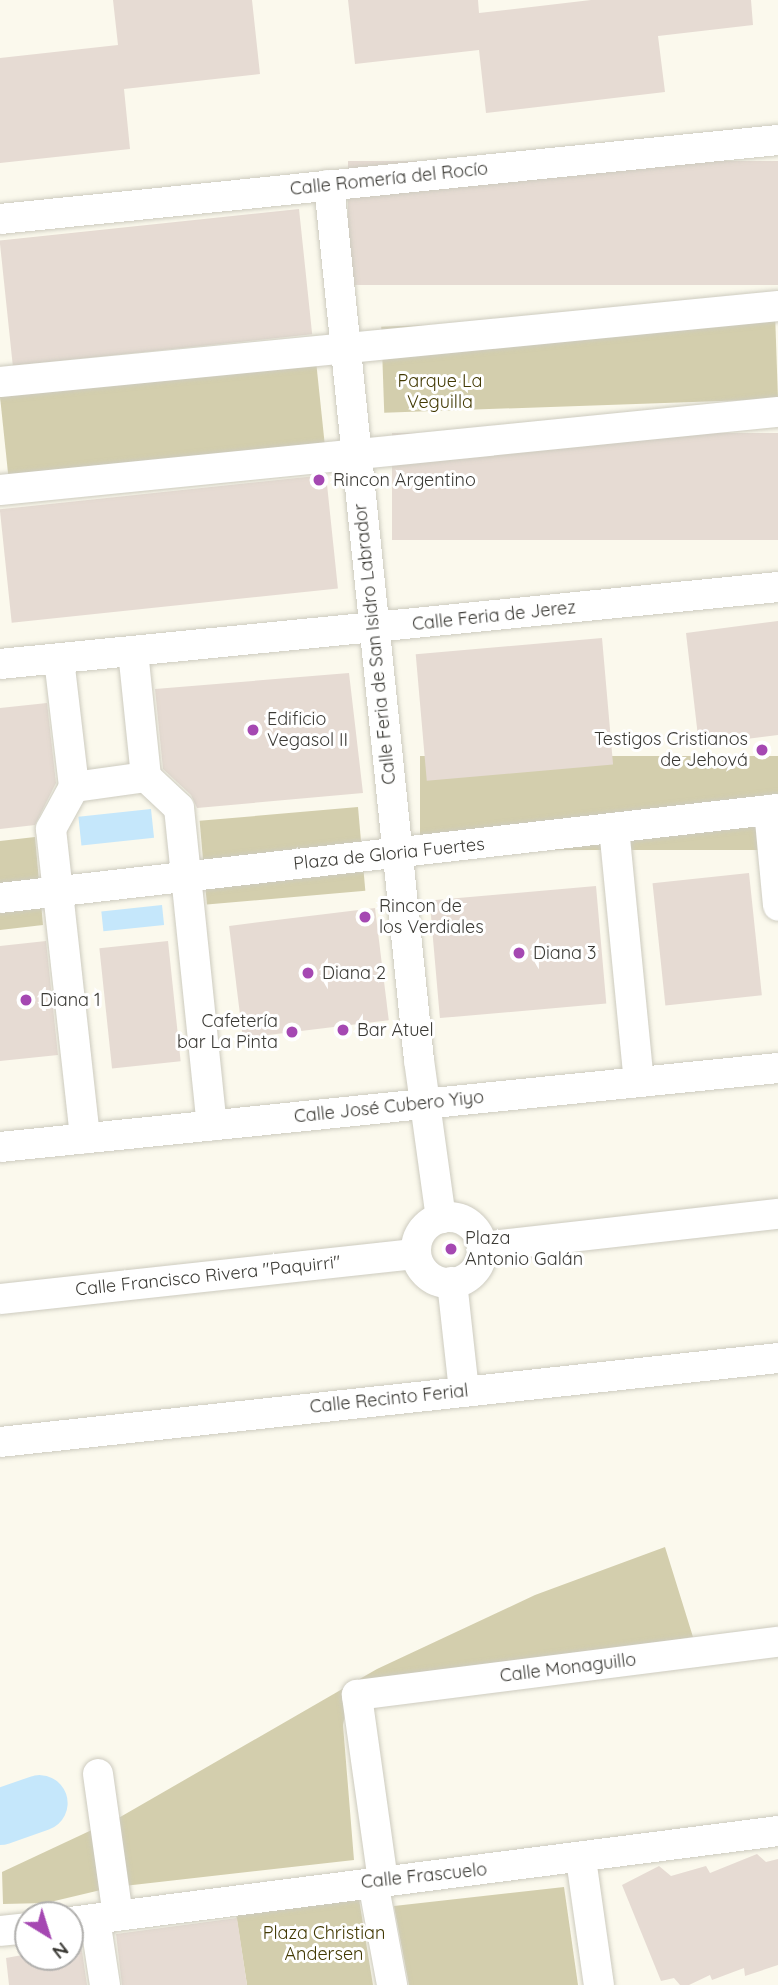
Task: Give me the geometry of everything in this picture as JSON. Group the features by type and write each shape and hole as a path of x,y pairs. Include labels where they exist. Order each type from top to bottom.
{"street":[{"name":"Calle Romería del Rocío","path":"0,219 778,140"},
{"name":"Calle Feria de San Isidro Labrador","path":"330,185 397,853 425,1103 441,1218"},
{"path":"0,382 778,306"},
{"path":"0,490 778,412"},
{"name":"Calle Feria de Jerez","path":"0,664 778,587"},
{"path":"133,651 146,777 179,808 212,1125"},
{"path":"60,659 74,786 51,829 85,1138"},
{"path":"74,786 146,777"},
{"path":"774,809 778,906"},
{"name":"Plaza de Gloria Fuertes","path":"0,898 774,809"},
{"path":"614,828 639,1082"},
{"name":"Calle José Cubero Yiyo","path":"0,1147 778,1068"},
{"path":"482,1247 778,1214"},
{"path":"441,1218 456,1218 466,1222 474,1228 482,1247 477,1267 462,1280 452,1282 432,1278 419,1263 416,1254 421,1233 441,1218"},
{"name":"Calle Francisco Rivera \"Paquirri\"","path":"0,1298 416,1254"},
{"path":"452,1282 464,1391"},
{"name":"Calle Recinto Ferial","path":"0,1442 778,1358"},
{"name":"Calle Monaguillo","path":"378,1881 357,1695 778,1642"},
{"path":"98,1774 94,1919 104,1985"},
{"name":"Calle Frascuelo","path":"94,1919 378,1881 581,1859 778,1831"},
{"path":"581,1859 599,1985"},
{"path":"378,1881 393,1985"}],"green space":[{"name":"Parque La Veguilla","path":"775,313 778,399 384,413 381,327"},
{"path":"316,361 325,448 9,481 0,394"},
{"path":"420,756 778,756 778,850 420,850"},
{"path":"358,807 365,891 207,905 200,821"},
{"path":"35,837 43,925 0,930 0,841"},
{"path":"665,1547 693,1637 349,1694 343,1725 354,1860 124,1886 115,1820 377,1669 535,1595"},
{"path":"96,1828 105,1889 54,1901 14,1901 14,1904 3,1904 2,1872"},
{"path":"564,1887 578,1985 409,1985 394,1906"},
{"name":"Plaza Christian Andersen","path":"359,1899 373,1985 247,1985 236,1914"}],"water":[{"path":"151,809 154,838 81,845 78,817"},
{"path":"162,905 164,925 103,931 101,911"}],"building":[{"path":"113,0 252,0 260,74 124,89 130,149 0,163 0,58 118,45"},
{"path":"348,0 478,0 479,13 591,0 751,0 753,25 658,36 665,92 486,113 479,50 355,64"},
{"path":"348,161 778,161 778,285 348,285"},
{"path":"299,209 312,334 13,366 0,240"},
{"path":"392,433 778,433 778,540 392,540"},
{"path":"326,475 338,588 12,623 0,509"},
{"path":"778,621 778,735 699,745 686,633"},
{"path":"602,638 613,765 427,781 416,654"},
{"name":"Edificio Vegasol II","path":"349,673 363,793 197,808 191,795 163,769 155,689"},
{"path":"47,703 56,783 35,825 0,829 0,708"},
{"path":"749,873 762,995 665,1005 653,883"},
{"name":"Diana 3","path":"596,886 606,1004 440,1018 430,901"},
{"name":"Diana 2","path":"375,908 389,1020 243,1038 229,926"},
{"name":"Diana 1","path":"46,941 58,1055 0,1061 0,946"},
{"path":"168,941 181,1061 112,1069 99,948"},
{"path":"757,1854 766,1862 778,1859 778,1965 745,1976 744,1968 712,1980 710,1975 689,1985 680,1985 674,1978 661,1981 622,1885 659,1866 671,1876 706,1866 710,1873"},
{"path":"237,1918 247,1985 122,1985 116,1934"},
{"path":"14,1957 14,1971 84,1971 84,1964 87,1985 9,1985 6,1958"}],"waterway":[{"path":"0,1817 40,1803"}],"place":[{"name":"Rincon Argentino","path":"319,480"},
{"name":"Edificio Vegasol II","path":"253,730"},
{"name":"Testigos Cristianos de Jehová","path":"762,750"},
{"name":"Rincon de los Verdiales","path":"365,917"},
{"name":"Diana 3","path":"519,953"},
{"name":"Diana 2","path":"308,973"},
{"name":"Diana 1","path":"26,1000"},
{"name":"Bar Atuel","path":"343,1030"},
{"name":"Cafetería bar La Pinta","path":"292,1032"},
{"name":"Plaza Antonio Galán","path":"451,1249"}]}
